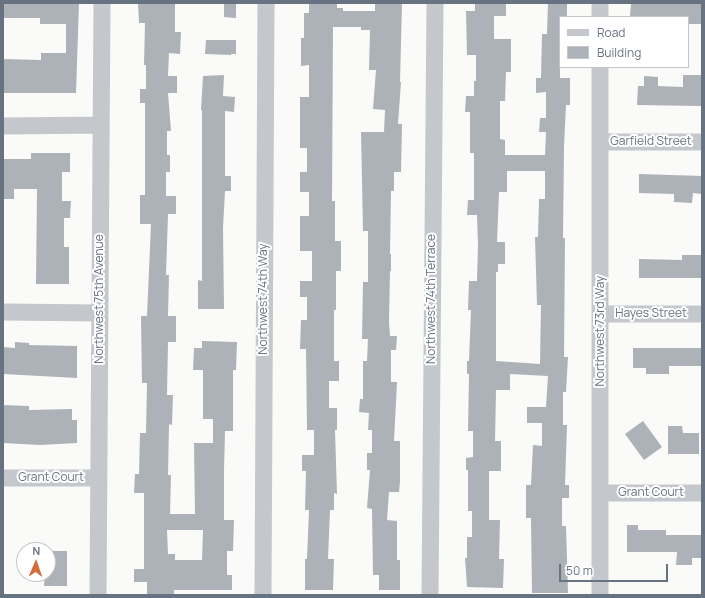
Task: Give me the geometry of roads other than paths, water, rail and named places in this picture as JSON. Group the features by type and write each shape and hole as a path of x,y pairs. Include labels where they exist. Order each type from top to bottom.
{"street":[{"name":"Northwest 75th Avenue","path":"98,595 102,3"},
{"name":"Northwest 74th Way","path":"263,595 266,3"},
{"name":"Northwest 74th Terrace","path":"430,595 434,3"},
{"path":"600,3 600,16"},
{"name":"Northwest 73rd Way","path":"600,68 600,595"},
{"path":"3,126 100,125"},
{"name":"Garfield Street","path":"600,142 702,142"},
{"path":"3,312 100,313"},
{"name":"Hayes Street","path":"601,314 702,314"},
{"name":"Grant Court","path":"3,478 98,478"},
{"name":"Grant Court","path":"600,493 702,493"}]}
